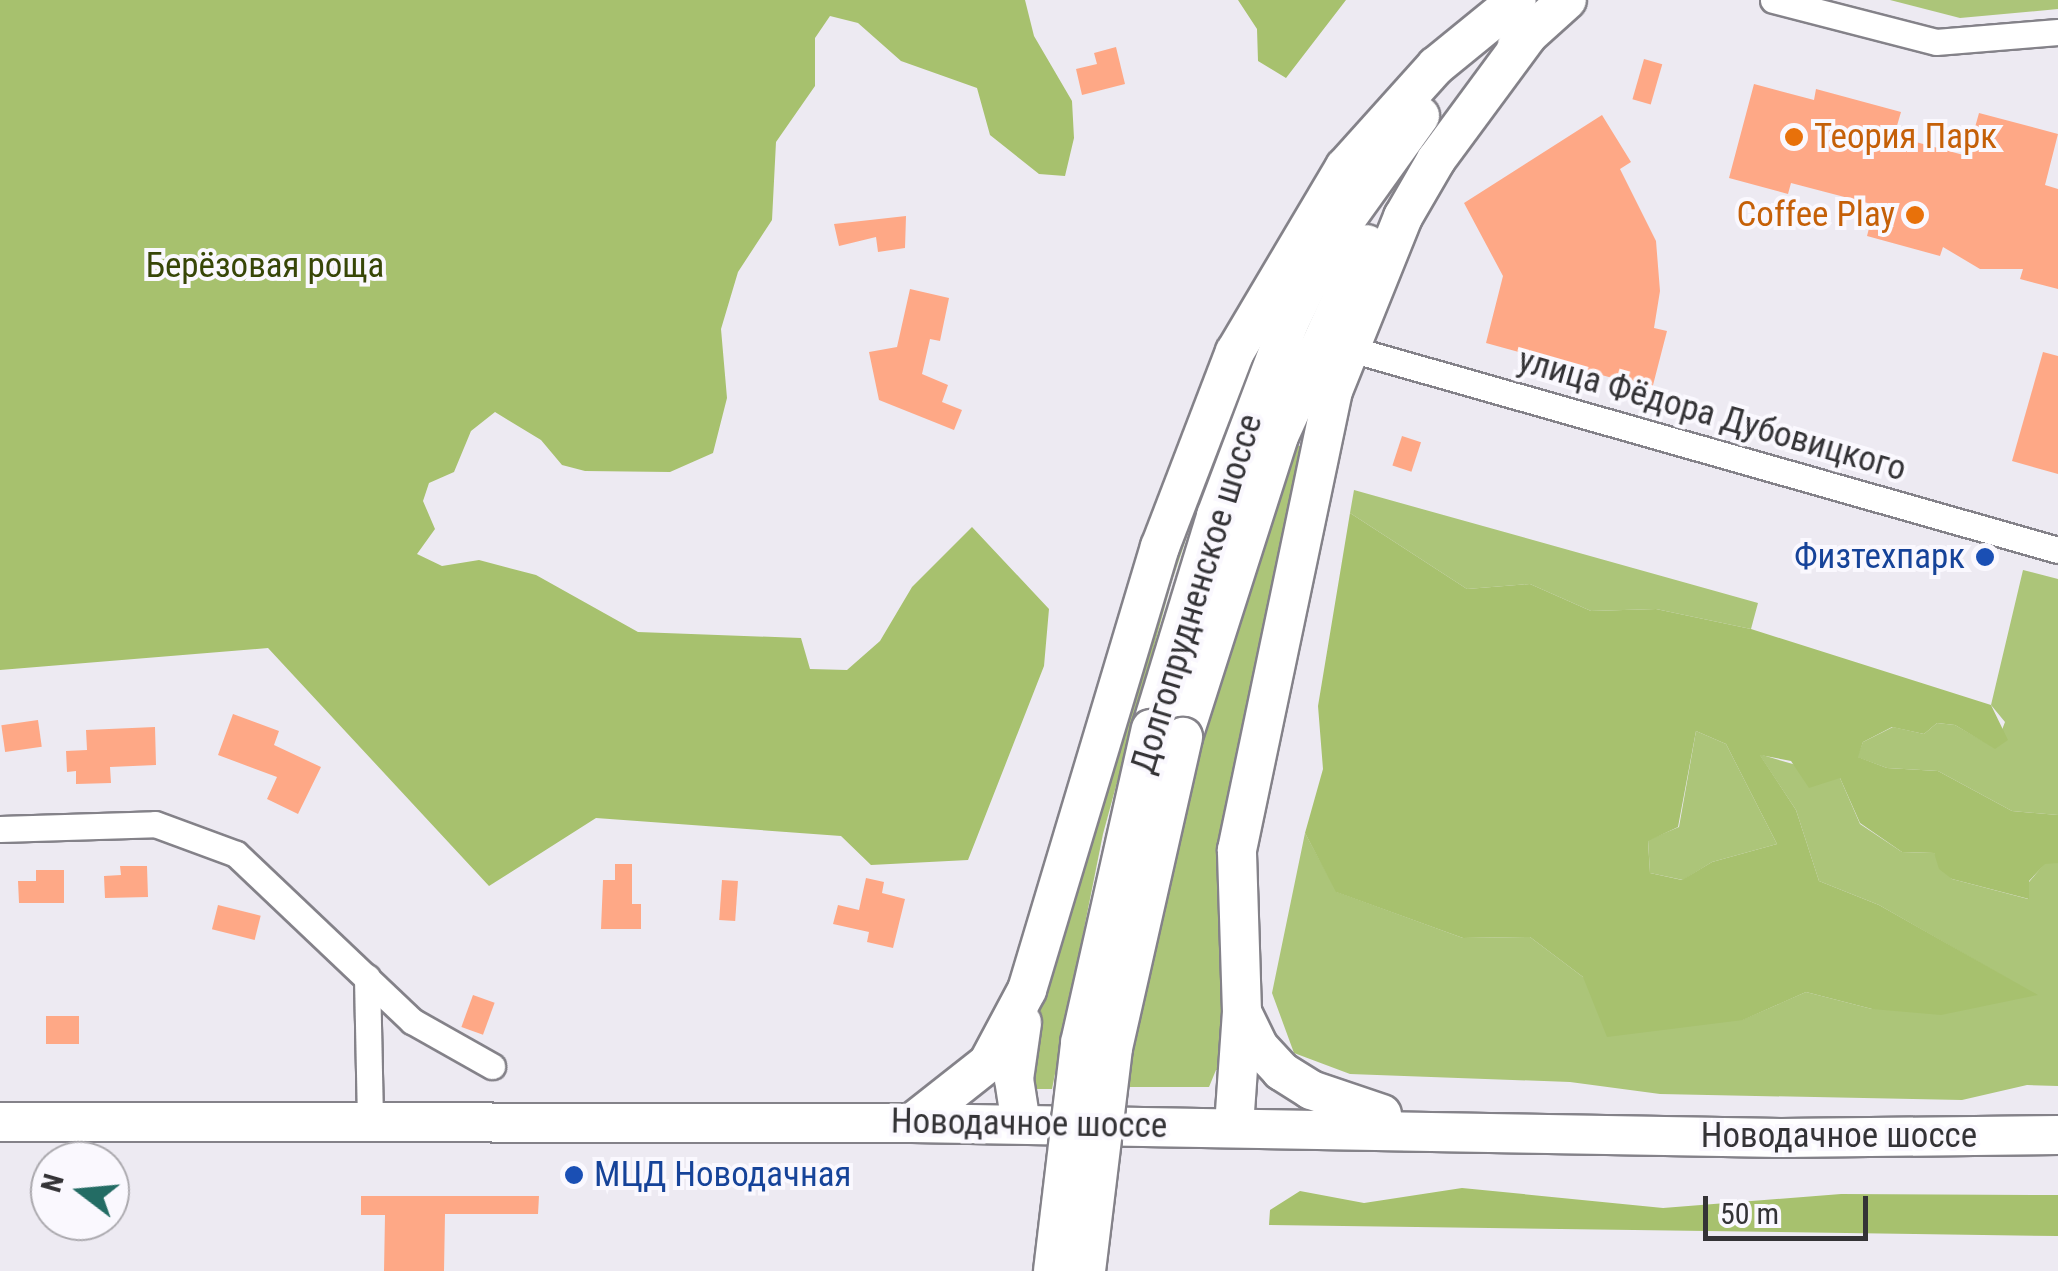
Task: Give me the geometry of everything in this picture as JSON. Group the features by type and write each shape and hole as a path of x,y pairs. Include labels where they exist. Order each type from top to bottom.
{"street":[{"name":"Долгопрудненское шоссе","path":"1053,1271 1080,1043 1248,424 1324,250 1401,139 1528,9 1567,0"},
{"path":"1774,0 1936,42 2058,32"},
{"path":"1234,1126 1242,1012 1237,850 1311,476 1347,348 1377,272 1436,160 1528,9"},
{"path":"1021,1124 1014,1078 1027,990 1160,547 1235,352 1345,167 1436,66 1528,9"},
{"name":"улица Фёдора Дубовицкого","path":"1347,348 2058,550"},
{"name":"Долгопрудненское шоссе","path":"1086,1271 1112,1048 1167,733"},
{"path":"0,829 121,822 194,836 265,876 437,1040 492,1066"},
{"path":"367,976 370,1122"},
{"path":"912,1123 988,1063 1027,990"},
{"path":"1242,1012 1259,1047 1311,1090 1438,1127"},
{"name":"Новодачное шоссе","path":"0,1122 912,1123 1438,1127 1781,1138 2058,1135"}],"green space":[{"name":"Берёзовая роща","path":"0,0 1025,0 1034,36 1072,101 1074,138 1065,176 1039,174 990,135 977,88 901,61 858,23 830,16 815,38 815,86 776,142 772,220 738,272 721,329 727,398 713,453 670,472 585,471 562,465 541,440 495,412 471,431 454,472 429,483 423,501 435,529 417,554 442,566 479,560 536,575 638,632 801,638 810,669 847,670 880,641 912,587 972,527 1049,609 1044,666 968,860 871,865 841,836 596,818 489,886 268,648 0,670"},
{"path":"1238,0 1346,0 1286,78 1258,61 1257,29"},
{"path":"1890,0 2058,0 2058,9 1960,18"},
{"path":"1221,435 1171,584 1103,834 1052,1089 1035,1089 1029,1081 1039,977 1165,566"},
{"path":"1298,446 1304,446 1219,866 1225,1069 1216,1070 1209,1087 1127,1087 1153,941 1202,742"},
{"path":"1354,490 1758,603 1751,629 1656,609 1591,611 1530,584 1467,589 1350,513"},
{"path":"1350,513 1467,589 1530,584 1591,611 1656,609 1751,629 1991,705 2008,740 1995,749 1955,725 1937,723 1924,734 1892,727 1863,742 1858,757 1887,768 1938,771 2012,811 2058,815 2058,863 2045,864 2029,881 2029,899 1952,879 1939,869 1934,853 1902,852 1860,823 1840,778 1809,788 1791,761 1760,755 1796,810 1819,881 1879,905 2038,995 1941,1015 1872,1009 1806,992 1743,1020 1607,1037 1583,977 1530,937 1463,938 1336,892 1305,833 1323,769 1318,706","holes":["1696,731 1726,744 1777,844 1712,862 1682,880 1650,873 1648,841 1678,827"]},
{"path":"2023,570 2058,579 2058,815 2012,811 1938,771 1887,768 1857,757 1863,742 1893,727 1924,734 1937,723 1955,725 1995,748 2005,722 1991,705"},
{"path":"1696,731 1726,744 1777,844 1712,862 1683,880 1650,873 1648,840 1679,827"},
{"path":"1759,754 1840,778 1860,824 1902,852 1934,853 1952,879 2028,899 2029,882 2045,863 2058,863 2058,1086 2027,1085 1962,1100 1660,1094 1570,1082 1350,1074 1294,1053 1272,993 1305,833 1337,892 1463,938 1530,937 1583,977 1742,1020 1806,992 1872,1009 2036,995 1879,905 1819,881 1796,810"},
{"path":"1462,1188 1663,1208 1841,1194 2058,1195 2058,1236 1269,1225 1270,1210 1300,1191 1364,1203"}],"building":[{"path":"1116,47 1125,84 1082,95 1076,69 1097,64 1094,53"},
{"path":"1644,59 1662,64 1651,105 1632,99"},
{"path":"1754,84 1814,100 1816,89 1901,112 1894,136 1967,156 1979,113 2058,134 2045,185 2058,189 2058,289 2020,279 2023,269 1980,269 1943,247 1940,256 1867,236 1875,205 1791,183 1788,194 1729,178"},
{"path":"1602,115 1631,162 1620,169 1656,241 1660,291 1654,328 1667,331 1652,389 1486,343 1503,276 1464,203"},
{"path":"906,216 905,248 878,252 876,237 839,246 834,224"},
{"path":"910,289 949,298 940,341 930,339 922,374 948,385 942,402 962,410 954,430 879,400 869,352 897,347"},
{"path":"2043,352 2058,356 2058,474 2012,461"},
{"path":"1402,436 1421,442 1411,472 1392,465"},
{"path":"233,714 279,731 274,745 321,767 298,814 267,799 277,777 218,755"},
{"path":"38,720 42,747 5,752 1,725"},
{"path":"155,727 156,765 110,767 111,783 76,784 76,771 67,772 66,751 87,750 86,730"},
{"path":"615,864 632,864 632,904 641,904 641,929 601,929 603,880 615,880"},
{"path":"120,866 147,866 148,897 105,898 104,876 121,875"},
{"path":"36,870 64,870 64,903 19,903 18,881 36,881"},
{"path":"866,878 884,882 882,893 905,899 893,948 867,942 869,932 833,924 838,905 859,910"},
{"path":"722,880 738,881 735,921 719,920"},
{"path":"218,905 261,916 255,940 212,929"},
{"path":"473,995 495,1003 483,1035 461,1027"},
{"path":"46,1016 79,1016 79,1044 46,1044"},
{"path":"361,1196 539,1196 538,1214 445,1214 444,1271 384,1271 385,1215 361,1215"}],"place":[{"name":"Теория Парк","path":"1794,137"},
{"name":"Coffee Play","path":"1915,215"},
{"name":"Физтехпарк","path":"1985,557"},
{"name":"МЦД Новодачная","path":"574,1175"}]}
